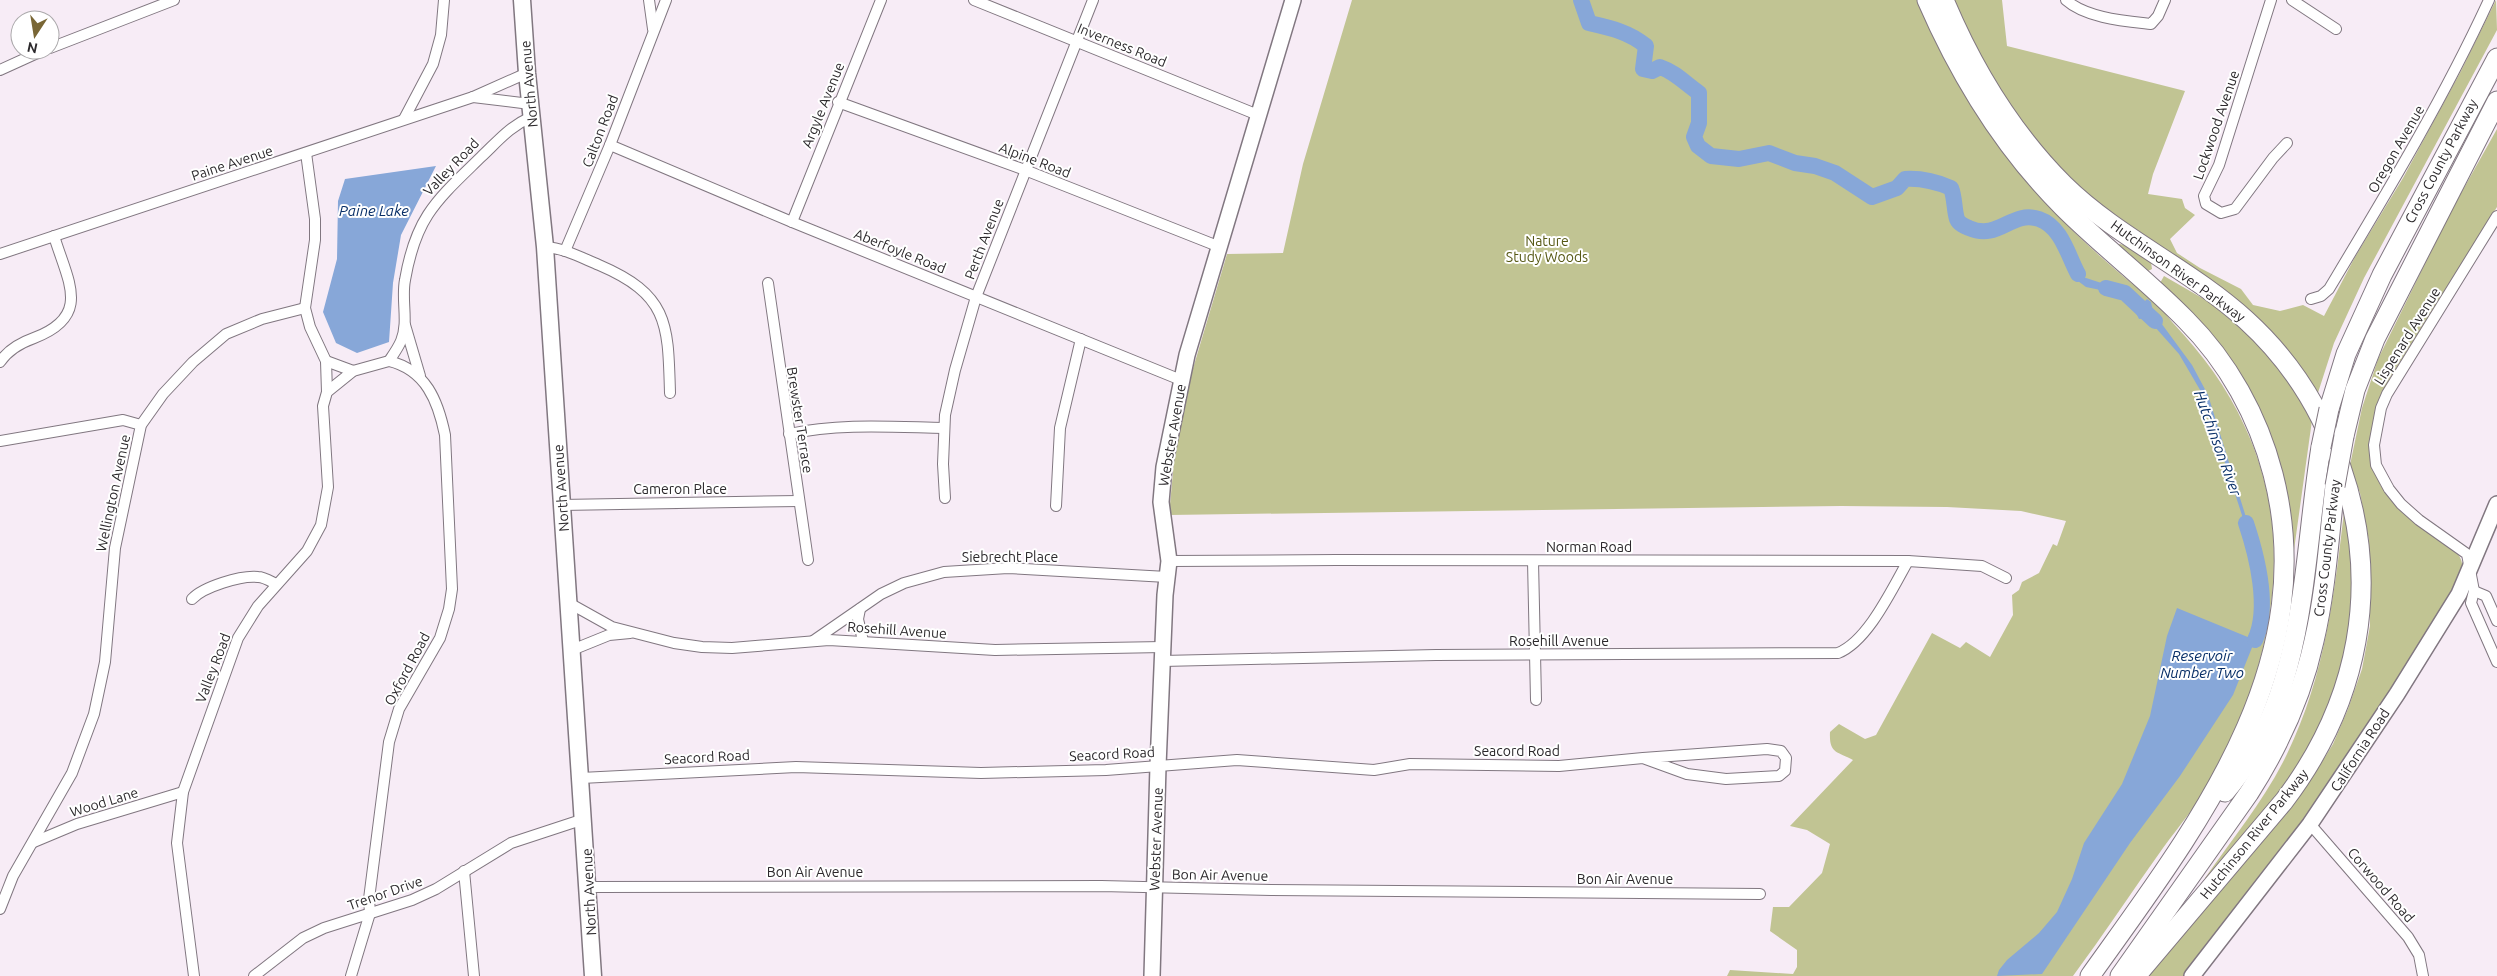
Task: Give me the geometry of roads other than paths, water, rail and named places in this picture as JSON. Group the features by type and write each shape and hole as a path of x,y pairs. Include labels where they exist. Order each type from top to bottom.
{"highway":[{"name":"Hutchinson River Parkway","path":"1928,0 1948,44 1972,88 2030,170 2075,219 2188,322 2215,354 2250,411 2270,466 2281,515 2284,556 2282,598 2272,656 2260,696 2240,743 2214,792 2179,847 2090,976"},
{"name":"Hutchinson River Parkway","path":"1944,0 1963,42 1992,91 2025,140 2054,174 2098,213 2236,311 2271,346 2292,371 2315,405 2330,437 2349,489 2356,519 2362,569 2360,619 2348,676 2328,730 2312,760 2284,801 2136,976"},
{"name":"Cross County Parkway","path":"2179,847 2236,780 2261,736 2282,686 2292,654 2300,614 2321,447 2329,409 2346,354 2379,282 2497,58"},
{"name":"Cross County Parkway","path":"2120,976 2249,793 2266,766 2288,721 2301,687 2314,640 2344,436 2355,390 2374,339 2497,101"}],"main road":[{"name":"North Avenue","path":"522,0 527,73 545,247 561,505 589,887 593,976"}],"street":[{"path":"60,44 174,0"},
{"path":"404,119 434,64 441,35 444,0"},
{"path":"649,0 653,31"},
{"name":"Calton Road","path":"565,251 610,145 666,0"},
{"name":"Argyle Avenue","path":"792,222 838,102 881,0"},
{"name":"Inverness Road","path":"974,0 1258,116"},
{"name":"Perth Avenue","path":"945,498 944,428 955,370 976,297 1092,0"},
{"name":"Webster Avenue","path":"1152,976 1162,654 1169,562 1161,502 1164,466 1181,380 1293,0"},
{"path":"2066,0 2079,9 2101,16 2137,22 2155,22 2165,0"},
{"name":"Lockwood Avenue","path":"2271,0 2219,166 2204,196 2206,204 2221,214 2235,209 2273,158 2287,143"},
{"path":"2292,0 2336,29"},
{"name":"Oregon Avenue","path":"2311,299 2321,296 2329,289 2405,163 2445,90 2489,0"},
{"path":"0,69 21,60"},
{"name":"Paine Avenue","path":"0,254 473,97 527,73"},
{"name":"Paine Avenue","path":"473,97 531,110"},
{"name":"Alpine Road","path":"838,102 1025,170 1220,247"},
{"name":"Valley Road","path":"390,361 401,341 405,324 402,302 410,253 420,228 431,208 458,177 512,125 531,110"},
{"name":"Aberfoyle Road","path":"610,145 792,222 1181,380"},
{"path":"305,308 315,240 315,218 306,153"},
{"name":"Lispenard Avenue","path":"2471,567 2467,554 2419,520 2401,504 2389,489 2375,460 2374,445 2381,408 2393,382 2497,216"},
{"path":"0,362 8,351 57,328 67,317 71,307 70,288 54,236"},
{"path":"545,247 565,251 620,274 652,300 664,324 668,339 670,393"},
{"name":"Brewster Terrace","path":"768,283 808,560"},
{"name":"Valley Road","path":"194,976 177,843 183,792 238,638 258,606 307,551 321,525 328,487 323,406 327,392 326,361 310,327 305,308"},
{"name":"Wellington Avenue","path":"0,909 13,876 72,773 94,714 105,662 114,548 142,425 163,394 193,362 221,338 262,319 305,308"},
{"path":"405,324 420,377"},
{"path":"1056,506 1060,428 1081,339"},
{"path":"326,361 353,371"},
{"path":"327,392 353,371 390,361 411,368 420,377"},
{"name":"Oxford Road","path":"351,976 370,913 369,899 388,742 403,702 440,638 449,609 452,589 445,435 434,399 420,377"},
{"path":"0,440 123,420 142,425"},
{"path":"789,434 817,428 861,426 944,428"},
{"name":"Cameron Place","path":"561,505 799,501"},
{"name":"California Road","path":"2192,976 2335,790 2459,594 2497,504"},
{"name":"Norman Road","path":"1169,562 1337,560 1908,561 1982,566 2006,578"},
{"path":"1533,561 1536,700"},
{"name":"Rosehill Avenue","path":"569,602 606,624 631,633 702,648 732,648 812,641 996,650 1162,654 1535,656 1838,653 1849,648 1860,637 1908,561"},
{"path":"2471,567 2474,590 2471,603 2497,662"},
{"name":"Siebrecht Place","path":"812,641 881,594 904,584 944,572 1008,568 1167,577"},
{"path":"192,599 197,593 220,584 252,576 261,577 276,584"},
{"path":"2474,590 2486,596 2497,621"},
{"path":"860,609 858,619 863,642"},
{"name":"Rosehill Avenue","path":"572,650 609,635 631,633"},
{"name":"Seacord Road","path":"581,778 796,767 981,773 1106,770 1237,760 1374,770 1410,764 1559,766 1643,758 1768,749 1781,751 1786,758 1785,771 1779,776 1742,779 1688,774 1643,758"},
{"name":"Wood Lane","path":"34,842 77,824 183,792"},
{"name":"Trenor Drive","path":"254,976 303,938 324,928 412,900 511,843 584,819"},
{"name":"Corwood Road","path":"2310,824 2408,937 2419,955 2422,973"},
{"path":"464,871 474,976"},
{"name":"Bon Air Avenue","path":"589,887 1154,887 1760,894"}],"water":[{"name":"Paine Lake","path":"436,166 401,235 393,283 389,342 357,353 336,343 323,312 337,259 338,201 345,179"},
{"path":"2070,251 2077,269 2083,277 2129,292 2122,300 2110,292 2086,287 2078,281 2071,269"},
{"path":"2147,299 2151,302 2153,312 2192,365 2208,395 2254,543 2251,543 2203,395 2179,354 2147,318 2139,319 2135,311"},
{"name":"Reservoir Number Two","path":"2177,608 2255,640 2233,695 2180,776 2130,843 2042,974 1997,976 2007,960 2039,933 2057,912 2072,879 2084,843 2122,784 2150,716 2167,636"}],"waterway":[{"name":"Hutchinson River","path":"1581,0 1589,23 1626,34 1646,46 1643,69 1652,71 1660,67 1665,69 1699,93 1699,123 1694,137 1698,146 1711,156 1739,159 1769,153 1795,163 1815,166 1835,173 1872,197 1897,188 1905,179 1923,180 1940,184 1951,188 1957,219 1960,224 1969,228 1989,231 2020,218 2029,217 2047,223 2059,235 2078,274"},
{"name":"Hutchinson River","path":"2106,288 2125,293 2155,321"},
{"name":"Hutchinson River","path":"2246,523 2258,566 2262,598 2259,627 2255,640"}],"park label":[{"name":"Nature Study Woods","path":"1547,250"}]}
